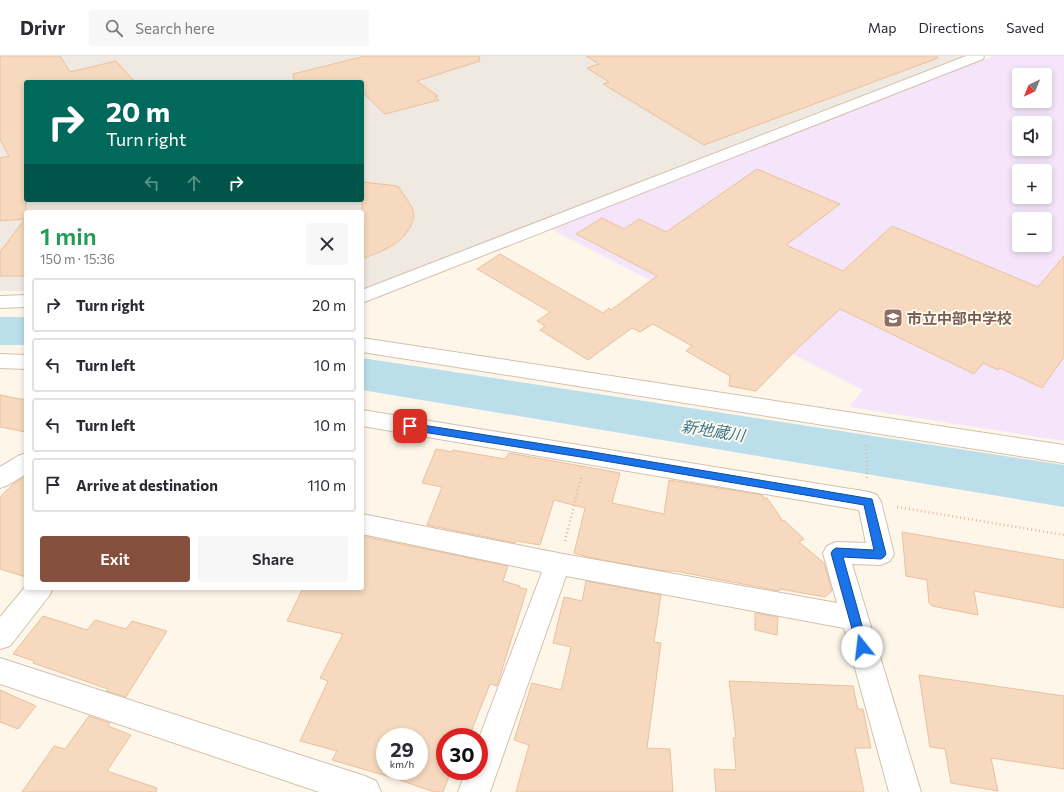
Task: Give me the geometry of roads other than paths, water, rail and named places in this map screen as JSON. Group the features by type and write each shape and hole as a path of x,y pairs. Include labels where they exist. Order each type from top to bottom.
{"street":[{"path":"364,296 978,56"},
{"path":"0,302 24,301"},
{"path":"364,345 865,428 1064,454"},
{"path":"0,361 24,362"},
{"path":"364,418 587,454 868,491 881,554 836,553 905,792"},
{"path":"0,479 24,463"},
{"path":"364,524 558,564 854,618"},
{"path":"474,792 558,564"},
{"path":"0,637 38,590"},
{"path":"0,671 366,792"}],"waterway":[{"name":"新地蔵川","path":"0,331 24,331"},
{"name":"新地蔵川","path":"364,374 1064,486"}],"place":[{"name":"市立中部中学校","path":"893,318"}]}
